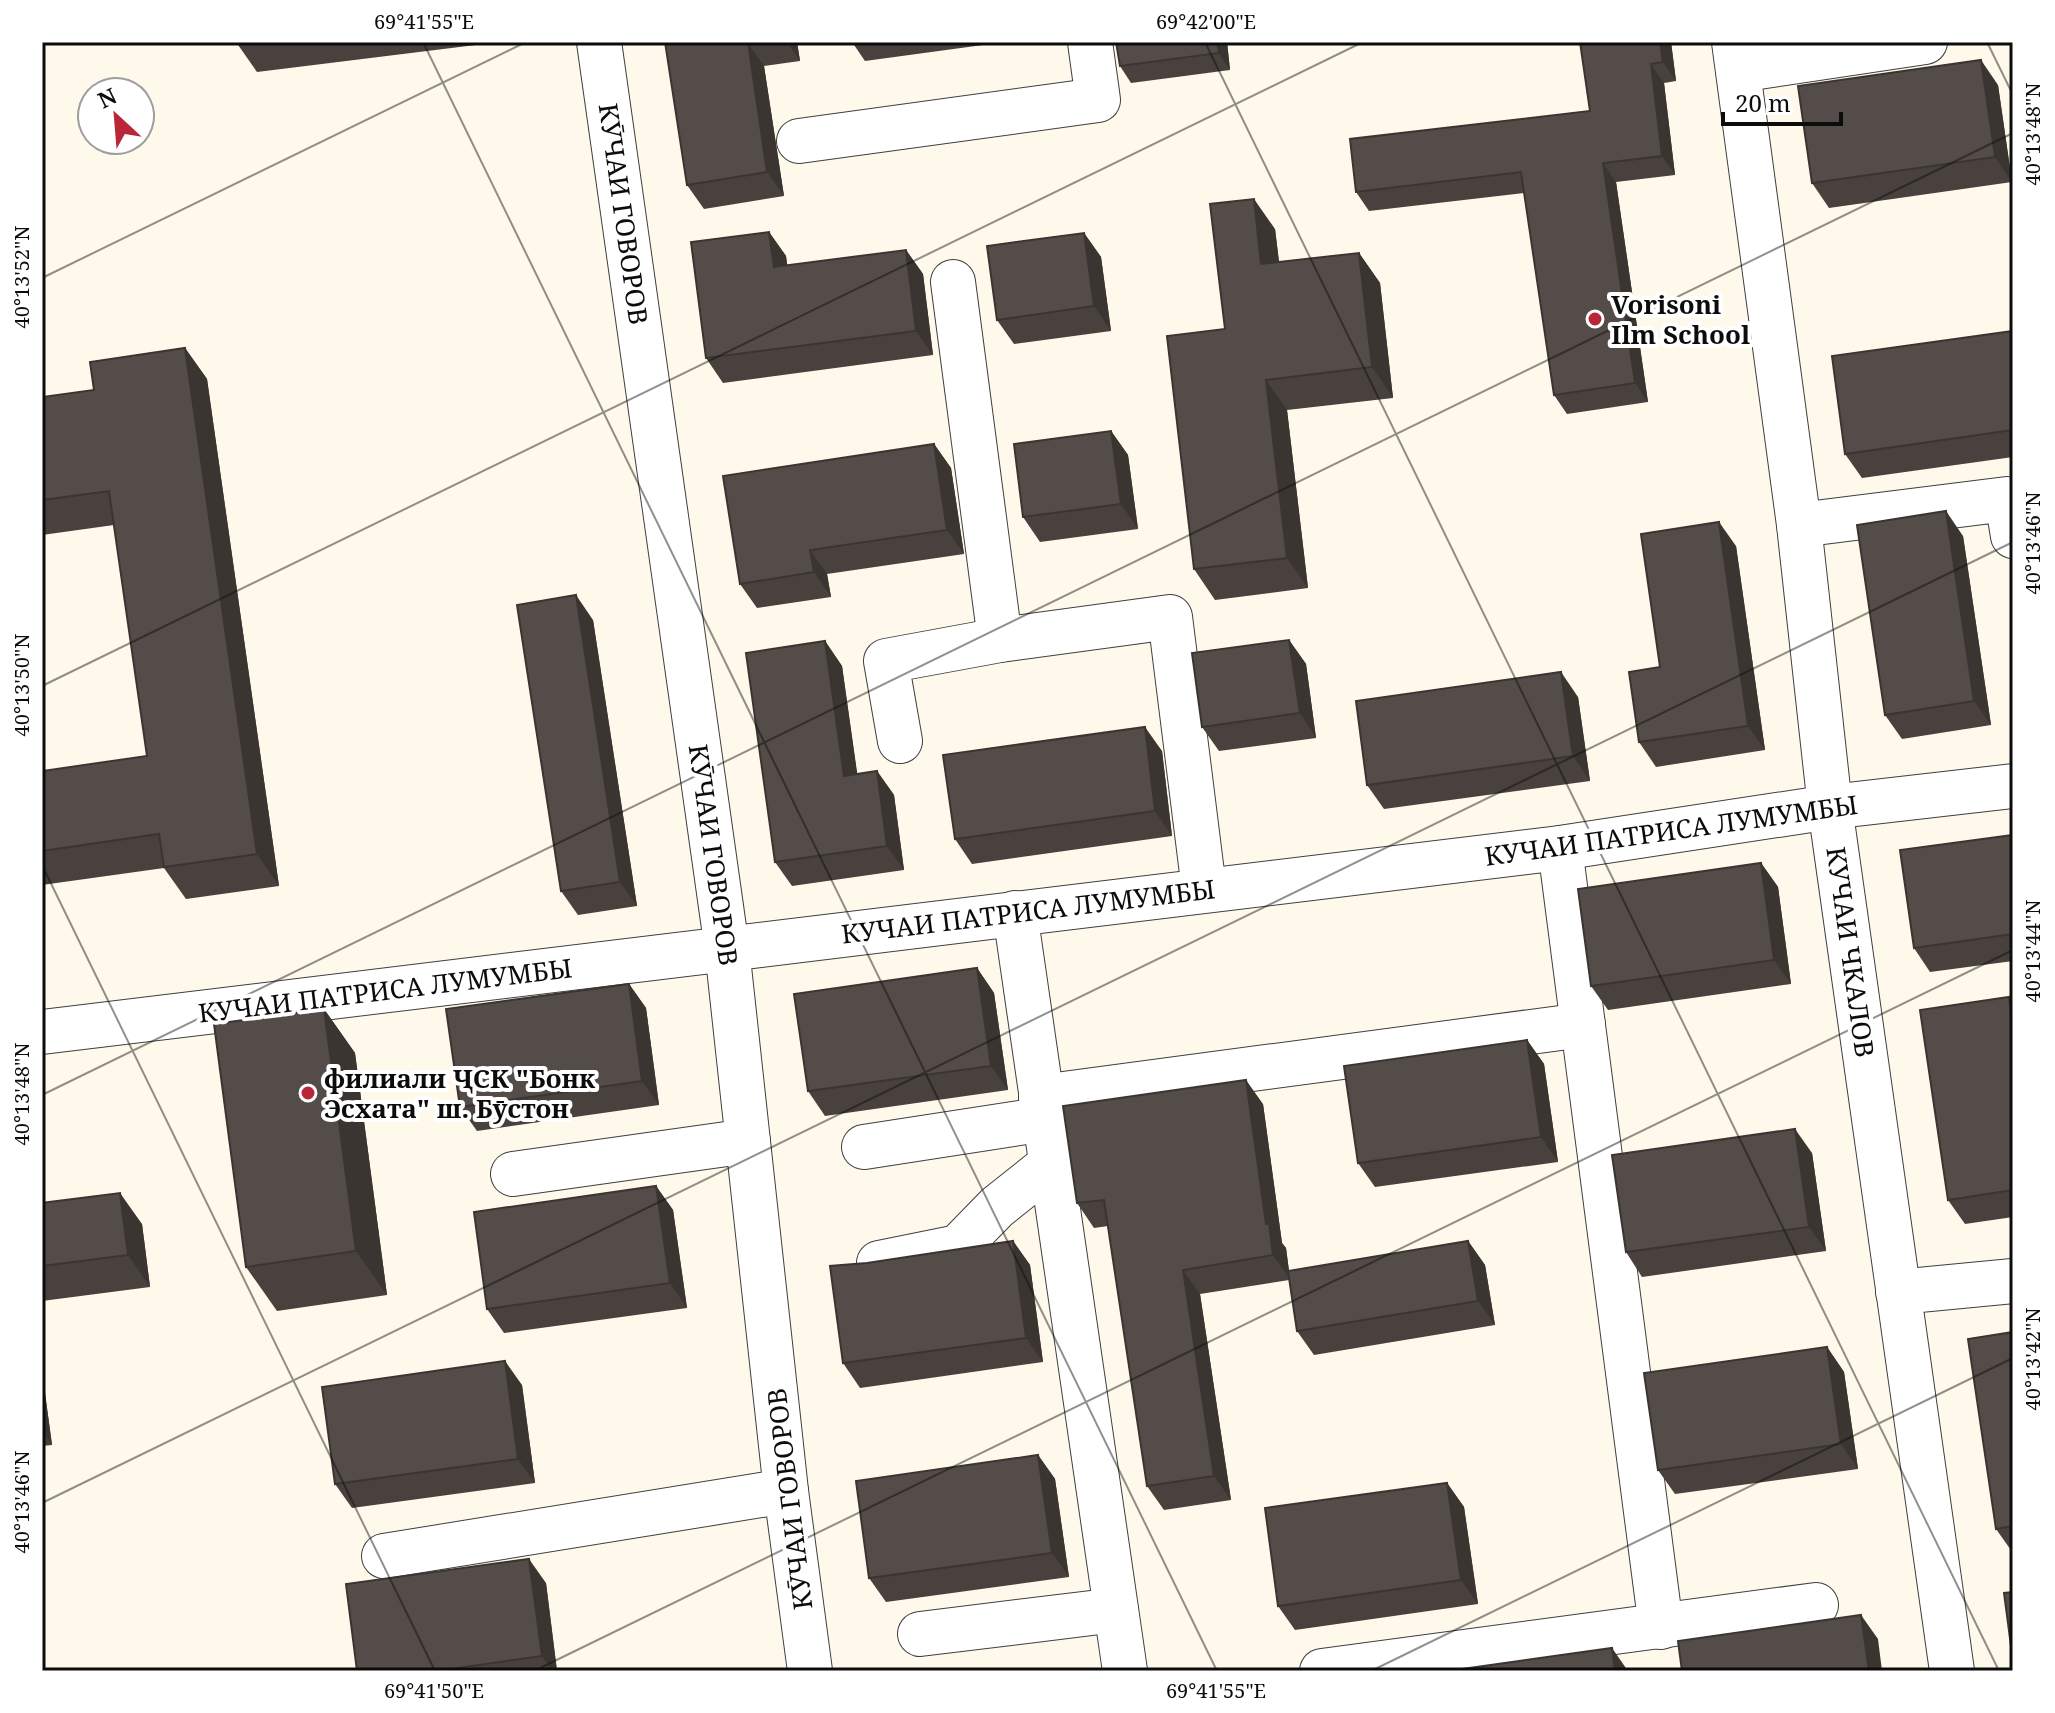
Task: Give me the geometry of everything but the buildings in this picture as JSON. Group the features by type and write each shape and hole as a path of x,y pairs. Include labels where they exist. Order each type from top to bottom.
{"street":[{"name":"КӮЧАИ ГОВОРОВ","path":"599,42 727,949 786,1491 810,1671"},
{"path":"799,141 1098,100 1090,42"},
{"path":"1736,56 1925,42"},
{"name":"КУЧАИ ЧКАЛОВ","path":"1736,56 1799,525 1830,807 1952,1671"},
{"path":"953,282 1000,640"},
{"path":"1799,525 2007,499 2013,536"},
{"path":"900,741 886,661 1000,640 1170,617 1204,889"},
{"name":"КУЧАИ ПАТРИСА ЛУМУМБЫ","path":"42,1032 1560,848 1830,807 2013,786"},
{"path":"1560,848 1661,1627"},
{"path":"1015,913 1125,1671"},
{"path":"864,1147 1043,1108 1583,1025"},
{"path":"513,1174 748,1141"},
{"path":"879,1263 958,1247 997,1207 1051,1164"},
{"path":"1898,1292 2013,1281"},
{"path":"384,1556 786,1491"},
{"path":"1322,1671 1816,1605"},
{"path":"920,1634 1116,1610"}],"place":[{"name":"Vorisoni Ilm School","path":"1595,319"},
{"name":"филиали ҶСК \"Бонк Эсхата\" ш. Бӯстон","path":"308,1093"}]}
